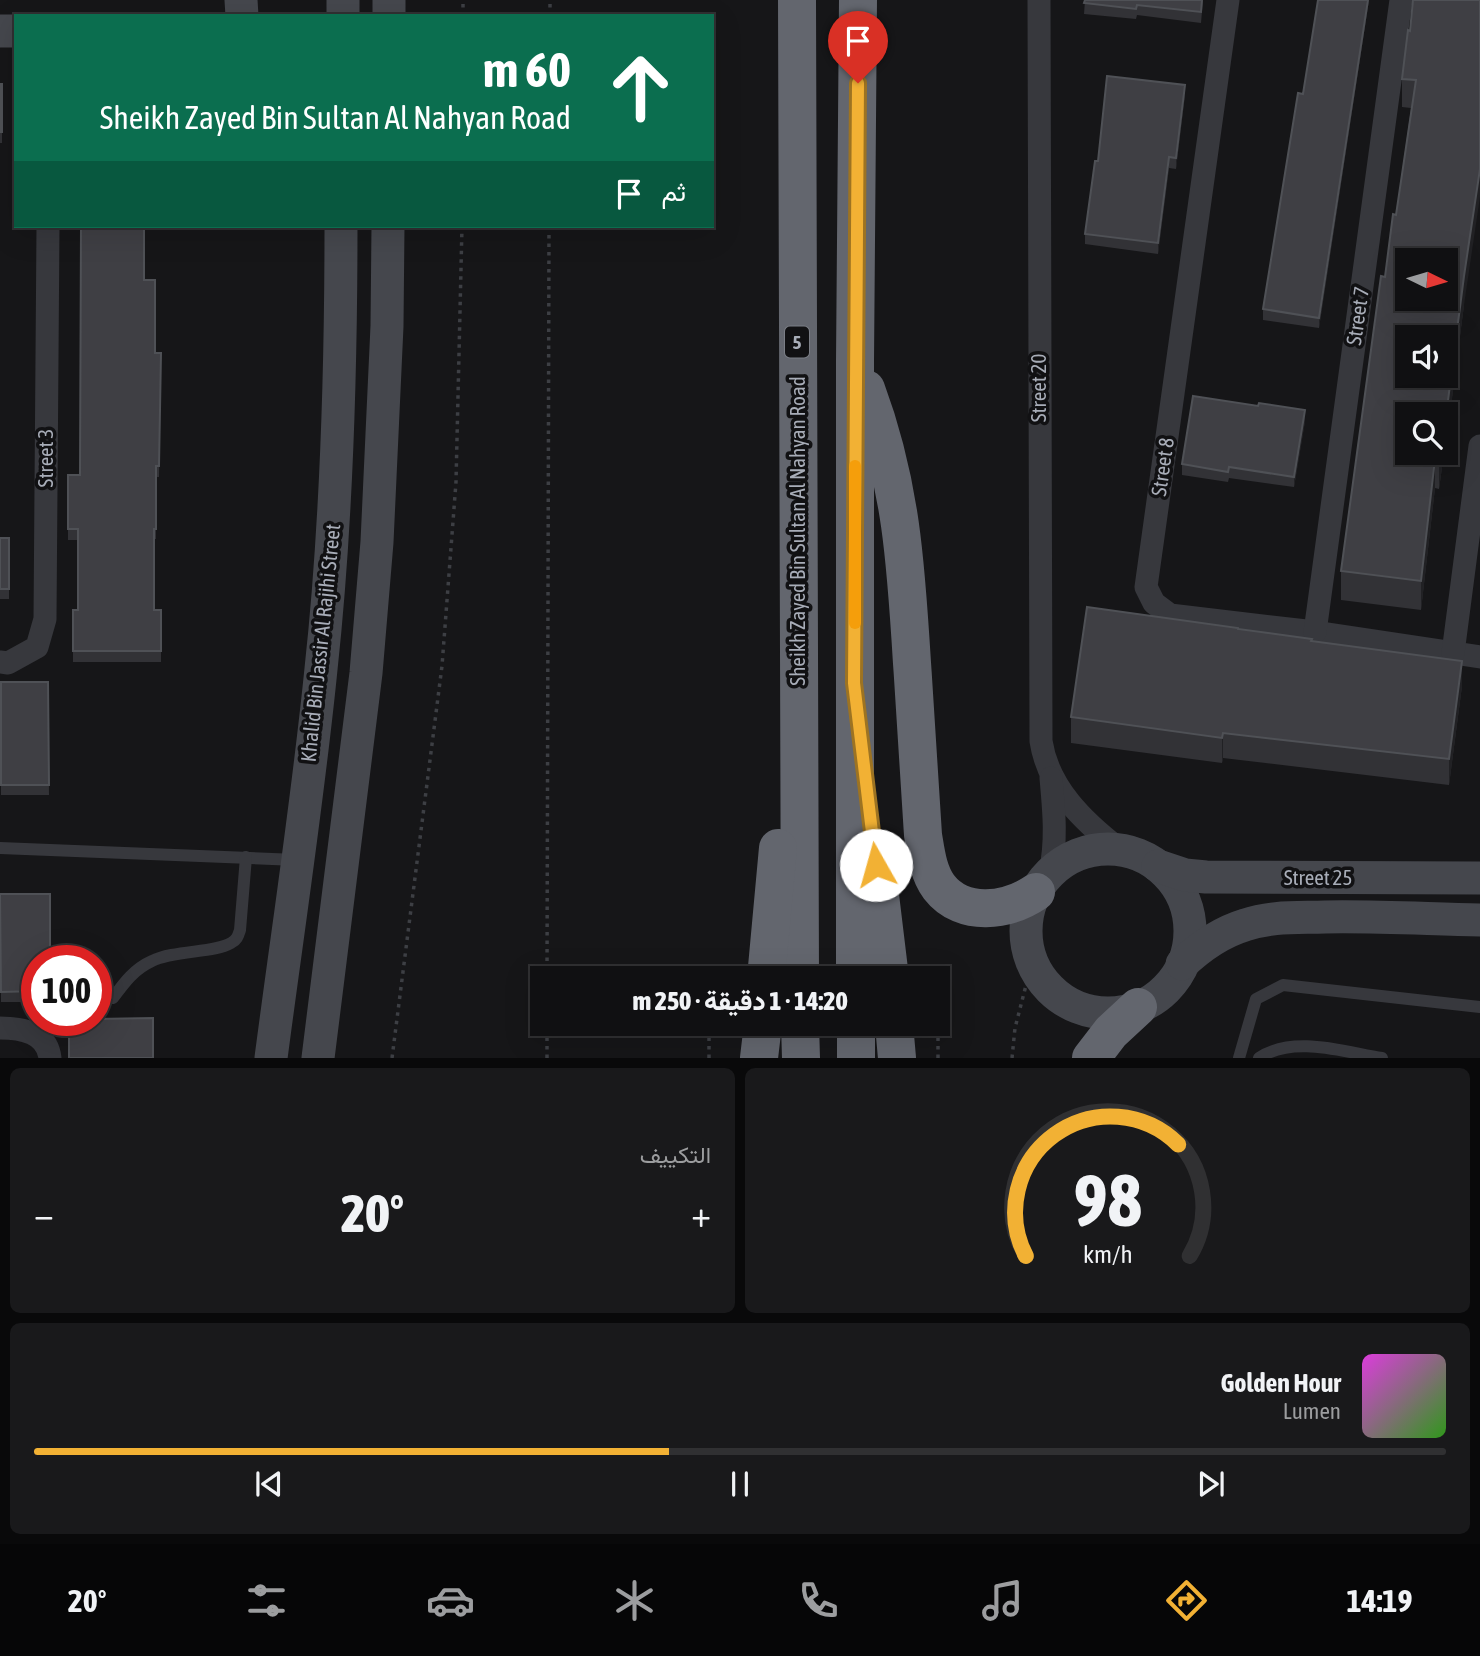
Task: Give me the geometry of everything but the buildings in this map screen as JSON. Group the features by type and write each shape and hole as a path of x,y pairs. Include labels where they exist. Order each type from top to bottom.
{"highway":[{"name":"Sheikh Zayed Bin Sultan Al Nahyan Road","path":"797,0 800,966"},
{"path":"855,966 855,361 859,0"},
{"path":"855,361 885,445 898,503 908,597 923,835 930,870 945,894 953,900 976,907 1005,908 1021,902 1043,883"},
{"path":"767,966 798,683"},
{"path":"854,683 889,966"},
{"path":"1091,1058 1111,1032 1138,1007"},
{"path":"759,1058 762,1036"},
{"path":"800,1036 801,1058"},
{"path":"856,1036 856,1058"},
{"path":"895,1036 897,1058"}],"street":[{"name":"Street 20","path":"1039,0 1040,720 1056,829 1055,851 1043,883"},
{"name":"Street 8","path":"1228,0 1146,587 1154,603 1170,615 1315,632 1480,657"},
{"name":"Street 7","path":"1315,632 1401,0"},
{"name":"Street 3","path":"0,662 8,663 37,647 45,619 48,228"},
{"name":"Khalid Bin Jassir Al Rajihi Street","path":"271,1058 321,670 334,516 341,327 341,228"},
{"path":"318,1058 366,673 377,542 387,326 388,228"},
{"path":"1453,653 1480,446"},
{"path":"334,516 340,540 347,551 357,555 368,552 377,542"},
{"path":"321,670 330,662 341,659 353,663 366,673"},
{"name":"Street 20","path":"1050,775 1077,813 1119,849"},
{"path":"1105,848 1119,849 1133,852 1158,866 1177,887 1188,914 1189,942 1182,964 1163,992 1138,1007 1111,1013 1082,1009 1057,996 1043,980 1028,948 1027,919 1043,883 1077,855 1105,848"},
{"name":"Street 25","path":"1158,866 1185,875 1206,877 1480,878"},
{"name":"Street 25","path":"1182,964 1194,952 1223,934 1246,924 1271,919 1340,917 1480,920"},
{"path":"0,1028 28,1030 41,1038 50,1058"}],"lane":[{"path":"0,848 297,860"},
{"path":"113,998 132,974 151,961 173,954 225,946 235,940 240,930 246,857"},
{"path":"1239,1058 1256,999 1283,985 1480,1007"},
{"path":"1259,1058 1270,1050 1299,1045 1382,1058"}],"path":[{"path":"392,1058 442,666 456,482 462,228"},
{"path":"547,966 549,228"},
{"path":"1012,1058 1015,1028 1032,961"},
{"path":"547,1036 547,1058"},
{"path":"709,1036 709,1058"},
{"path":"938,1036 938,1058"}],"slow traffic":[{"path":"855,466 855,623"}],"route":[{"path":"858,83 854,683 876,865"}]}
